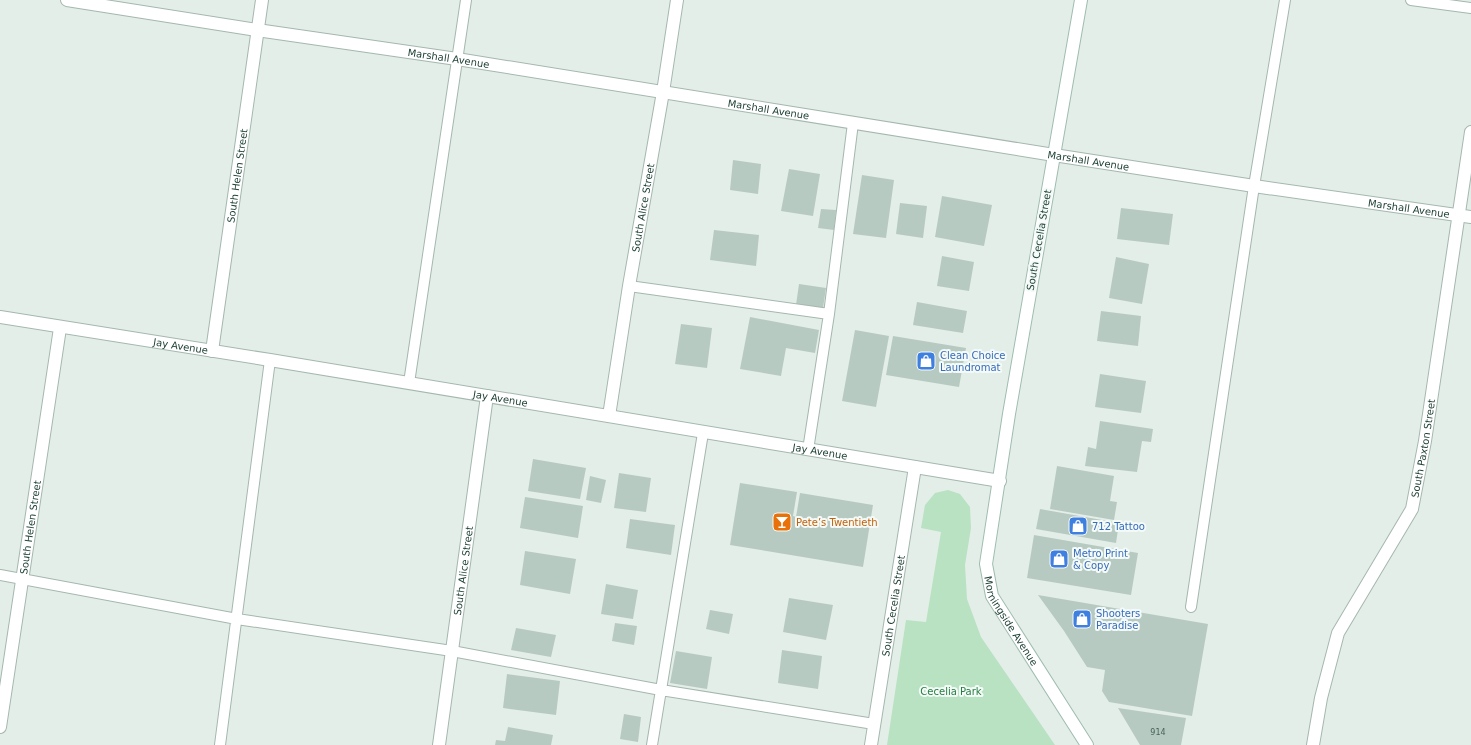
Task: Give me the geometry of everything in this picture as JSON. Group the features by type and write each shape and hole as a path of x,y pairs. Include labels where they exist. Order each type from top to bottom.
{"street":[{"name":"Marshall Avenue","path":"67,0 257,30 457,59 1254,186 1471,217"},
{"name":"South Helen Street","path":"212,351 262,0"},
{"name":"South Alice Street","path":"609,416 629,286 663,92 677,0"},
{"name":"South Cecelia Street","path":"1000,481 1011,406 1081,0"},
{"name":"South Paxton Street","path":"1313,745 1321,698 1338,633 1412,509 1425,441 1471,132"},
{"name":"Jay Avenue","path":"0,317 60,328 270,360 703,433 1000,481"},
{"name":"South Helen Street","path":"0,728 60,328"},
{"name":"South Alice Street","path":"439,745 488,396"},
{"name":"South Cecelia Street","path":"871,745 915,467"},
{"name":"Morningside Avenue","path":"1000,481 986,564 992,596 1087,745"}],"lane":[{"path":"409,383 466,0"},
{"path":"1191,607 1254,186 1285,0"},
{"path":"1412,0 1471,8"},
{"path":"808,450 829,314 853,123"},
{"path":"629,286 829,314"},
{"path":"220,745 270,360"},
{"path":"652,745 703,433"},
{"path":"0,575 236,619 452,651 661,690 874,724"}],"green space":[{"name":"Cecelia Park","path":"948,490 960,494 970,507 971,528 965,565 967,599 981,637 1055,745 887,745 906,620 926,622 941,532 921,528 925,505 935,493"}],"building":[{"path":"733,160 761,164 758,194 730,190"},
{"path":"789,169 820,174 813,216 781,211"},
{"path":"862,175 894,180 886,238 853,234"},
{"path":"942,196 992,205 984,246 935,237"},
{"path":"900,203 927,206 923,238 896,234"},
{"path":"1121,208 1173,214 1169,245 1117,239"},
{"path":"821,209 836,210 834,230 818,228"},
{"path":"714,230 759,235 756,266 710,260"},
{"path":"942,256 974,262 969,291 937,286"},
{"path":"1116,257 1149,264 1142,304 1109,298"},
{"path":"799,284 826,288 823,308 796,305"},
{"path":"917,302 967,311 963,333 913,325"},
{"path":"1101,311 1141,316 1138,346 1097,341"},
{"path":"750,317 819,330 815,353 786,348 781,376 740,369"},
{"path":"681,324 712,328 707,368 675,364"},
{"path":"855,330 889,336 876,407 842,401"},
{"name":"Clean Choice Laundromat","path":"893,336 966,348 959,387 886,375"},
{"path":"1100,374 1146,381 1141,413 1095,407"},
{"path":"1100,421 1153,429 1151,442 1142,441 1137,472 1085,466 1088,447 1096,449"},
{"path":"533,459 586,468 580,499 528,491"},
{"path":"1057,466 1114,476 1110,501 1117,502 1114,520 1050,509"},
{"path":"619,473 651,478 646,512 614,508"},
{"path":"590,476 606,480 601,503 586,500"},
{"name":"Pete’s Twentieth","path":"740,483 797,492 793,516 796,517 800,493 873,505 863,567 730,545"},
{"path":"525,497 583,506 578,538 520,528"},
{"name":"712 Tattoo","path":"1040,509 1119,523 1116,543 1036,529"},
{"path":"630,519 675,525 671,555 626,548"},
{"path":"1034,535 1138,553 1131,595 1027,578"},
{"path":"525,551 576,559 570,594 520,585"},
{"path":"606,584 638,590 633,619 601,614"},
{"path":"1038,595 1208,624 1192,716 1109,702 1102,691 1105,670 1087,667 1064,631"},
{"path":"789,598 833,605 826,640 783,632"},
{"path":"710,610 733,614 729,634 706,629"},
{"path":"615,623 637,626 634,645 612,641"},
{"path":"516,628 556,635 551,657 511,650"},
{"path":"782,650 822,656 818,689 778,683"},
{"path":"676,651 712,657 707,689 670,683"},
{"path":"507,674 560,681 556,715 503,708"},
{"path":"1118,708 1186,718 1181,745 1140,745"},
{"path":"624,714 641,717 638,742 620,739"},
{"path":"508,727 553,735 551,745 495,745 496,740 505,741"}],"place":[{"name":"Clean Choice Laundromat","path":"926,361"},
{"name":"Pete’s Twentieth","path":"782,522"},
{"name":"712 Tattoo","path":"1078,526"},
{"name":"Metro Print & Copy","path":"1059,559"},
{"name":"Shooters Paradise","path":"1082,619"}]}
